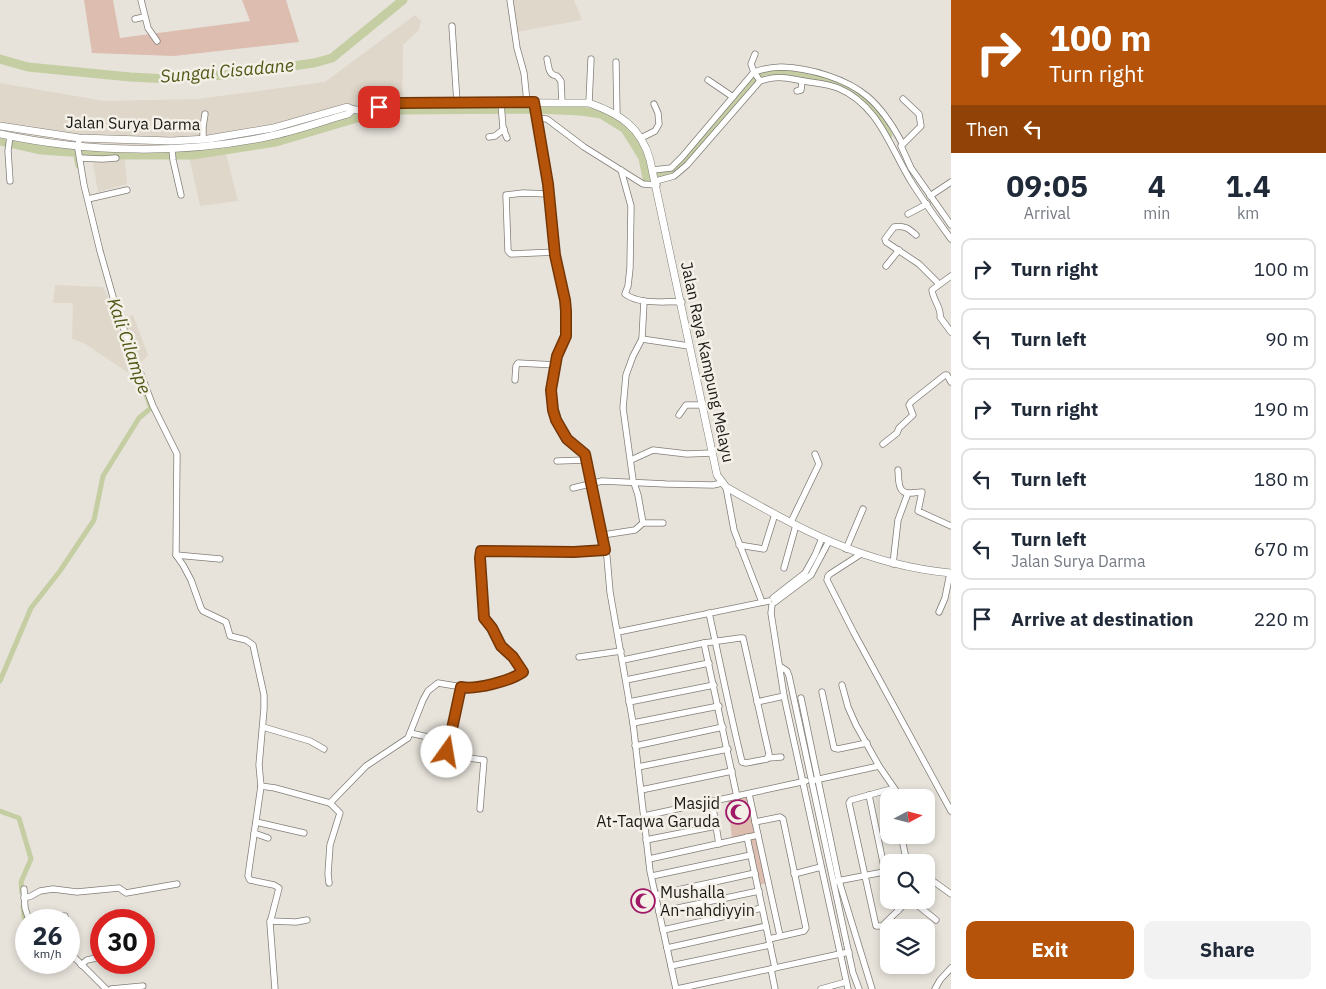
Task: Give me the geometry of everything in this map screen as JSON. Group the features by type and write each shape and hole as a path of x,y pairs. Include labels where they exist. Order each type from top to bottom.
{"main road":[{"name":"Jalan Surya Darma","path":"0,126 79,138 171,141 203,139 273,128 347,107 352,110 367,110 400,103 457,103 501,107 532,103 589,103 617,115 628,123 641,138 648,150 655,177"},
{"name":"Jalan Surya Darma","path":"0,134 111,154 172,150 275,135 348,114 352,110"},
{"name":"Jalan Raya Kampung Melayu","path":"655,177 712,453 717,475 724,485 793,524 861,554 893,564 951,573"}],"street":[{"path":"141,0 148,28 157,41"},
{"path":"510,0 517,48 536,115 549,194 555,252 565,300 566,336 560,348 551,390 553,410 556,420 567,439 585,454 603,535 610,592 626,680 648,859 677,989 849,952"},
{"path":"135,19 144,17"},
{"path":"452,26 457,103"},
{"path":"755,54 750,64 757,77"},
{"path":"547,59 550,73 552,76 557,76 561,81 562,103"},
{"path":"589,103 591,59"},
{"path":"616,62 617,115"},
{"path":"536,115 547,119 568,136 643,184 675,165 733,97 768,68 781,67 815,73 851,85 868,97 881,110 894,127 911,183 951,239"},
{"path":"757,77 781,77 802,81 837,88 853,96 870,111 899,147 911,168 951,225"},
{"path":"655,177 674,176 687,165 757,77"},
{"path":"708,80 733,97"},
{"path":"797,91 801,90 802,81"},
{"path":"899,147 921,126 919,114 903,99"},
{"path":"641,138 655,130 659,124 658,113 654,104"},
{"path":"501,107 507,138"},
{"path":"203,139 205,114"},
{"path":"489,137 495,136 504,129"},
{"path":"10,137 8,145 10,181"},
{"path":"79,138 78,148 88,199 117,311 153,406 177,454 176,555 188,573 203,612 226,622 230,636 249,641 253,644 264,695 259,765 261,786 248,878 279,888 270,920 275,989"},
{"path":"172,150 181,195"},
{"path":"80,158 111,154"},
{"path":"621,170 632,214 630,268 625,294 634,299 644,301 682,302"},
{"path":"930,196 951,182"},
{"path":"88,199 127,190"},
{"path":"549,194 523,193 506,195 508,251 513,254 555,252"},
{"path":"908,214 927,204"},
{"path":"916,236 906,226 894,227 889,232 886,241 920,264 939,284"},
{"path":"886,266 899,250"},
{"path":"951,276 933,289 933,294 941,312 940,318 951,332"},
{"path":"643,523 634,483 623,408 625,382 633,356 642,339 644,301"},
{"path":"642,339 689,346"},
{"path":"516,380 516,366 518,363 556,365"},
{"path":"883,444 897,433 899,428 913,415 910,406 911,402 945,375 951,382"},
{"path":"678,415 686,405 702,404"},
{"path":"631,460 654,450 687,454 712,453"},
{"path":"784,568 793,524 819,464 815,454"},
{"path":"557,461 586,460"},
{"path":"898,470 900,488 905,493 921,492 918,511 951,526"},
{"path":"573,488 602,482 724,485 739,545 770,601 784,696 848,989"},
{"path":"893,564 898,520 908,493"},
{"path":"846,548 863,509"},
{"path":"739,545 764,548 775,514"},
{"path":"603,535 635,530 643,523 664,523"},
{"path":"618,632 770,601 805,573 825,539"},
{"path":"330,803 366,766 408,738 423,700 433,687 441,682 468,688 493,684 523,672 513,657 501,646 492,628 484,618 481,551 574,552 605,550"},
{"path":"861,554 830,574 827,577 828,580 854,633 951,811"},
{"path":"176,555 220,559"},
{"path":"939,612 945,598 951,573"},
{"path":"709,613 743,763 781,757"},
{"path":"623,660 704,643 740,638 744,640 769,754 768,758"},
{"path":"704,643 737,796"},
{"path":"579,657 621,651"},
{"path":"626,680 709,663"},
{"path":"780,667 787,671 789,676 815,780"},
{"path":"629,702 714,685"},
{"path":"842,685 850,714 892,788 851,800 848,803 876,926 882,926 898,911"},
{"path":"461,687 447,752 450,755 484,760 480,809"},
{"path":"822,692 834,748 838,749 867,743"},
{"path":"757,702 784,696"},
{"path":"800,698 849,952 859,989"},
{"path":"632,724 719,706"},
{"path":"263,727 310,741 324,749"},
{"path":"635,746 723,727"},
{"path":"410,733 428,737 442,737 449,743"},
{"path":"638,767 727,746 738,740"},
{"path":"644,816 879,766"},
{"path":"641,790 732,771"},
{"path":"261,786 330,803 340,813 330,845 329,883"},
{"path":"749,794 780,936"},
{"path":"869,795 883,854"},
{"path":"712,802 719,844"},
{"path":"671,966 769,942 780,936 805,930 782,818 778,817 755,822"},
{"path":"256,822 304,833"},
{"path":"646,840 716,826"},
{"path":"254,833 268,838"},
{"path":"648,859 758,835"},
{"path":"747,837 769,942 775,989"},
{"path":"652,876 751,856"},
{"path":"794,874 821,867"},
{"path":"655,895 755,873"},
{"path":"825,882 880,873"},
{"path":"836,881 872,989"},
{"path":"935,883 951,894"},
{"path":"24,898 40,891 53,889 77,892 119,888 129,893 177,884"},
{"path":"24,889 25,909"},
{"path":"659,912 758,891"},
{"path":"663,930 762,908"},
{"path":"922,909 936,920"},
{"path":"270,920 296,922 307,920"},
{"path":"667,948 766,926"},
{"path":"90,959 81,965 106,989"},
{"path":"935,989 951,968"},
{"path":"821,989 846,982"},
{"path":"111,989 143,986"}],"shaded area":[{"path":"84,0 113,0 120,38 250,21 242,0 286,0 299,42 174,56 92,53"},
{"path":"510,0 574,0 582,20 516,32"},
{"path":"415,15 421,21 419,30 403,45 402,115 375,116 273,144 226,153 238,201 200,206 189,156 125,158 127,184 98,192 92,157 14,148 0,144 0,83 104,101 197,99 325,82"},
{"path":"55,285 103,287 119,320 133,315 148,355 134,370 127,372 84,343 72,339 73,303 53,303"},
{"path":"748,796 756,834 732,839 728,799"},
{"path":"758,836 768,883 758,885 747,837"}],"waterway":[{"name":"Sungai Cisadane","path":"0,59 28,67 170,79 237,74 314,63 332,58 403,0"},
{"path":"0,141 41,150 111,155 192,155 276,142 357,118 399,110 536,109 581,111 601,114 625,129 643,158 647,178 667,175 686,162 753,78 766,70 815,79 854,92 879,117 888,135"},
{"name":"Kali Cilampe","path":"75,152 78,166"},
{"name":"Kali Cilampe","path":"0,681 31,608 60,571 94,520 103,476 139,418 151,408 124,336"},
{"name":"Kali Cilampe","path":"0,811 19,818 31,859 21,882 22,893"}],"place":[{"name":"Masjid At-Taqwa Garuda","path":"738,812"},
{"name":"Mushalla An-nahdiyyin","path":"643,901"}],"route":[{"path":"379,107 400,103 430,102 534,102 548,184 555,255 565,300 567,322 566,336 557,356 551,390 553,410 556,420 567,439 585,454 605,550 574,552 483,550 480,552 484,618 490,624 499,644 513,657 523,672 493,684 468,688 461,687 455,722 447,752"}]}
